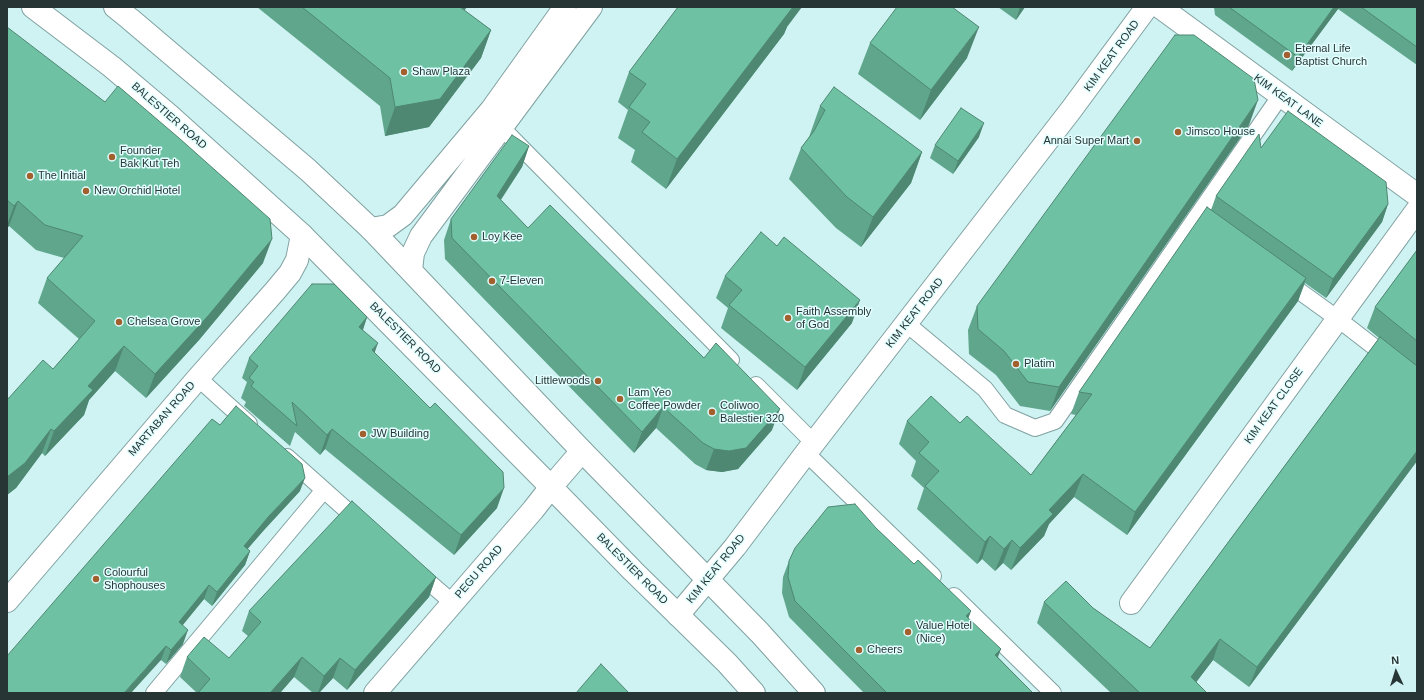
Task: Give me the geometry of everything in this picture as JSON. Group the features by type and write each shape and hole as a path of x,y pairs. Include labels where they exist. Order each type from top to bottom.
{"street":[{"name":"BALESTIER ROAD","path":"33,7 112,67 170,116 302,235 633,571 728,663 754,693"},
{"path":"115,7 130,18 308,170 371,229 582,451 760,634 814,693"},
{"path":"371,229 388,226 403,215 492,109 565,7"},
{"path":"411,270 413,253 421,236 591,7"},
{"name":"KIM KEAT ROAD","path":"678,615 735,547 1071,110 1147,7"},
{"name":"KIM KEAT LANE","path":"1160,7 1417,195"},
{"name":"KIM KEAT CLOSE","path":"1131,603 1417,210"},
{"name":"MARTABAN ROAD","path":"8,598 275,291 290,272 297,260 302,235"},
{"name":"PEGU ROAD","path":"375,693 534,510 551,487 582,451"}],"lane":[{"path":"907,324 985,389 1005,415 1035,428 1055,421 1203,222 1281,95"},
{"path":"502,128 742,372 810,448 1053,693"},
{"path":"1271,271 1338,319 1417,380"},
{"path":"198,378 261,434"},
{"path":"278,450 371,531"},
{"path":"154,693 324,490"},
{"path":"406,562 453,603"}],"building":[{"path":"302,7 460,7 491,30 440,99 395,107 390,78"},
{"path":"678,7 793,7 677,159 642,132 650,122 629,107 646,84 629,72"},
{"path":"897,7 952,7 979,27 931,90 870,43"},
{"path":"1229,7 1334,7 1298,57"},
{"path":"1361,7 1417,7 1417,47"},
{"path":"7,27 105,102 118,86 270,219 272,239 208,316 155,374 124,346 88,386 93,390 54,431 51,429 25,463 7,477 7,400 43,360 53,369 95,321 47,278 83,236 45,225 18,201 14,206 7,200"},
{"path":"1175,35 1194,35 1254,79 1258,100 1059,387 1028,382 1004,351 978,329 977,306"},
{"path":"834,87 922,152 873,217 847,197 801,148 814,131 825,110 820,106"},
{"path":"961,108 984,123 958,161 935,145"},
{"path":"1288,111 1386,182 1388,204 1333,279 1216,196 1259,134 1261,148"},
{"path":"512,135 529,146 497,196 528,228 550,205 704,358 716,343 780,409 746,448 729,451 714,449 703,443 663,407 642,432 452,238 451,219"},
{"path":"1207,207 1306,278 1135,512 1083,474 1049,510 1053,514 1020,548 1012,540 1004,549 990,536 985,542 925,486 939,471 919,453 929,442 907,421 931,396 960,423 967,416 1031,475 1092,394 1079,392"},
{"name":"Faith Assembly of God","path":"761,232 777,246 784,237 860,300 805,367 729,305 742,290 725,276"},
{"path":"1417,250 1417,341 1375,307"},
{"path":"312,284 334,284 367,317 359,327 378,343 372,350 430,408 435,403 503,472 504,488 461,535 332,429 327,435 292,402 297,426 251,386 254,382 249,378 258,366 249,358"},
{"path":"1380,337 1417,366 1417,451 1257,667 1220,639 1191,677 1207,693 1140,693 1044,602 1066,581 1093,608 1150,648"},
{"path":"236,406 302,464 305,478 269,516 244,546 250,551 217,592 209,585 179,622 188,630 171,650 166,646 124,693 7,693 7,656 212,419 220,425"},
{"path":"352,501 436,577 355,670 340,658 324,676 302,657 270,693 198,693 210,679 187,657 204,637 229,658 261,622 249,611"},
{"path":"855,504 876,528 914,564 918,560 971,611 966,616 1001,649 995,655 1033,693 887,693 795,601 788,577 789,561 795,548 828,507"},
{"path":"601,664 629,693 576,693"}],"place":[{"name":"Eternal Life Baptist Church","path":"1287,55"},
{"name":"Shaw Plaza","path":"404,72"},
{"name":"Jimsco House","path":"1178,132"},
{"name":"Annai Super Mart","path":"1137,141"},
{"name":"Founder Bak Kut Teh","path":"112,157"},
{"name":"The Initial","path":"30,176"},
{"name":"New Orchid Hotel","path":"86,191"},
{"name":"Loy Kee","path":"474,237"},
{"name":"7-Eleven","path":"492,281"},
{"name":"Faith Assembly of God","path":"788,318"},
{"name":"Chelsea Grove","path":"119,322"},
{"name":"Platim","path":"1016,364"},
{"name":"Littlewoods","path":"598,381"},
{"name":"Lam Yeo Coffee Powder","path":"620,399"},
{"name":"Coliwoo Balestier 320","path":"712,412"},
{"name":"JW Building","path":"363,434"},
{"name":"Colourful Shophouses","path":"96,579"},
{"name":"Value Hotel (Nice)","path":"908,632"},
{"name":"Cheers","path":"859,650"}]}
